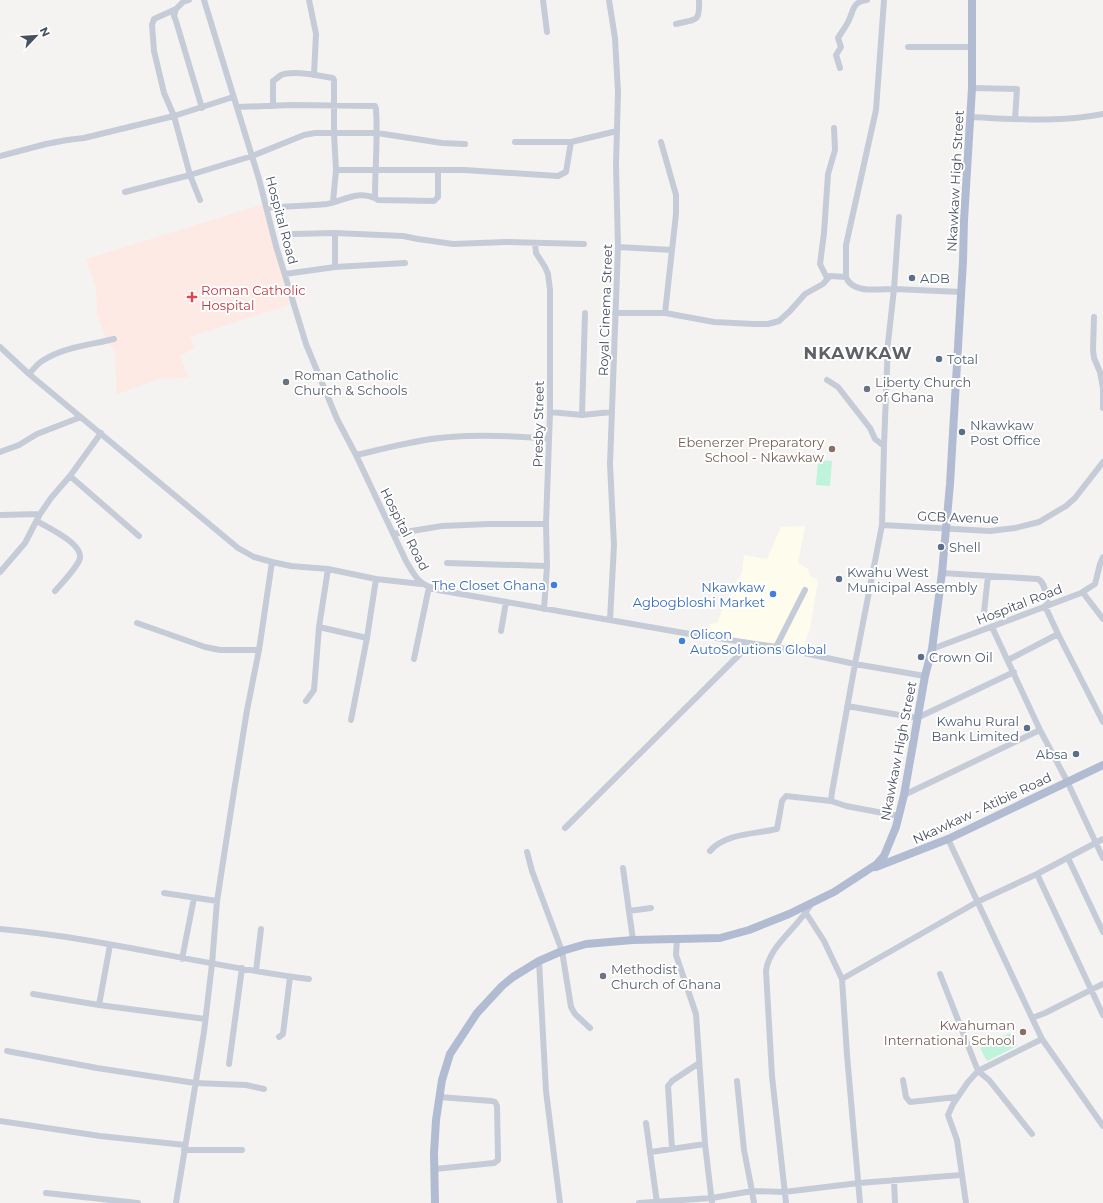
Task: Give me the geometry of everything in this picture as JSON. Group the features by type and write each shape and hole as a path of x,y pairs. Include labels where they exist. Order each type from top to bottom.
{"main road":[{"name":"Nkawkaw High Street","path":"435,1203 436,1120 442,1080 450,1054 477,1012 502,986 539,961 562,951 586,944 633,940 720,938 761,926 834,892 877,864 884,856 896,826 904,796 925,676 932,649 942,573 961,292 972,88 972,0"},
{"name":"Nkawkaw - Atibie Road","path":"869,869 948,839 1103,765"}],"street":[{"path":"189,0 183,2 176,9 154,19 152,25 154,51 164,93 174,116 190,175 200,200"},
{"name":"Hospital Road","path":"204,0 252,156 306,344 337,420 356,455 414,576 421,584 429,587 506,602 672,631 776,647 855,664 925,676"},
{"path":"309,0 316,34 314,75"},
{"path":"544,0 547,32"},
{"name":"Royal Cinema Street","path":"609,0 615,38 618,92 616,132 618,247 610,464 614,545 610,620"},
{"path":"676,24 694,20 699,15 699,0"},
{"path":"840,68 836,55 841,47 838,40 839,37 854,6 867,0"},
{"path":"884,0 876,110 846,245 846,277 848,282 856,288 961,292"},
{"path":"176,9 174,16 202,108"},
{"path":"908,47 972,47"},
{"path":"273,106 273,81 281,76 294,74 333,78 336,170 333,202"},
{"path":"972,88 1017,89 1015,119"},
{"path":"0,156 46,144 84,138 174,116 233,97"},
{"path":"237,107 375,106 378,133 375,170 375,198"},
{"path":"970,117 1067,120 1103,114"},
{"path":"827,278 820,264 828,174 835,150 834,128"},
{"path":"515,142 571,142 616,132"},
{"path":"125,192 190,175 252,156 315,133 378,133 465,144"},
{"path":"336,170 464,170 558,176 566,172 571,142"},
{"path":"661,142 676,195 676,214 665,314"},
{"path":"267,208 328,203 359,195 370,196 382,200 434,201 438,197 438,170"},
{"path":"831,801 847,706 882,525 888,343 894,289 899,217"},
{"path":"335,233 335,267"},
{"path":"293,234 335,233 403,236 453,244 506,242 584,244"},
{"name":"Presby Street","path":"535,243 536,253 548,274 550,290 550,412 546,524 547,566 544,608"},
{"path":"618,247 672,250"},
{"path":"285,274 335,267 405,264"},
{"path":"615,313 665,314 714,322 768,324 779,321 805,294 823,284 830,276 846,277"},
{"path":"582,415 585,313"},
{"path":"1094,316 1093,350 1094,358 1100,372 1103,408"},
{"path":"29,374 41,362 55,354 68,349 114,340"},
{"path":"0,347 29,374 238,548 254,557 291,566 328,569 376,579 421,584"},
{"path":"827,380 838,387 870,428 875,439 884,446"},
{"path":"550,412 582,415 612,412"},
{"path":"0,452 19,445 36,434 81,417"},
{"path":"0,572 25,543 50,498 70,476 101,433"},
{"path":"356,455 396,446 450,437 501,435 549,439"},
{"name":"GCB Avenue","path":"882,525 990,531 1015,528 1038,522 1066,506 1103,462"},
{"path":"70,476 139,536"},
{"path":"0,515 40,514"},
{"path":"37,521 74,544 79,551 79,561 55,591"},
{"path":"394,534 442,526 546,524"},
{"path":"1081,593 1095,584 1103,557"},
{"path":"176,1203 204,1032 212,964 217,901 246,718 259,650 272,562"},
{"path":"447,563 547,566"},
{"path":"306,701 314,690 319,627 328,569"},
{"path":"942,573 1041,580 1047,606 1058,634 1103,722"},
{"path":"984,612 988,576"},
{"path":"351,720 367,638 376,579"},
{"path":"414,659 429,587"},
{"path":"776,647 804,590"},
{"name":"Hospital Road","path":"932,649 1081,593 1084,594 1103,619"},
{"path":"501,631 506,602"},
{"path":"138,623 205,648 220,650 259,650"},
{"path":"319,627 367,638"},
{"path":"992,627 1040,730 1067,781 1103,858"},
{"path":"1008,660 1058,634"},
{"path":"565,828 750,644"},
{"path":"847,706 917,718 1014,672"},
{"path":"904,796 1040,730"},
{"path":"710,851 714,846 724,841 747,833 777,829 782,801 786,796 831,801 846,806 899,816"},
{"path":"948,839 976,902 1042,1039 1103,1126"},
{"path":"842,979 976,902 1037,874 1103,839"},
{"path":"527,852 532,870 562,951 571,1007 590,1028"},
{"path":"1068,858 1103,932"},
{"path":"623,868 633,940"},
{"path":"1037,874 1103,1015"},
{"path":"164,893 217,901"},
{"path":"182,959 194,898"},
{"path":"786,1203 772,1076 766,971 768,963 786,934 806,913 810,904"},
{"path":"629,911 651,908"},
{"path":"806,913 824,940 842,979 860,1203"},
{"path":"0,929 110,945 182,959 308,979"},
{"path":"256,971 261,929"},
{"path":"677,939 676,955 696,1014 705,1144 712,1200"},
{"path":"99,1005 110,945"},
{"path":"539,961 546,1091 560,1203"},
{"path":"229,1064 242,968"},
{"path":"940,974 978,1072 989,1080 1032,1134"},
{"path":"279,1037 283,1034 290,977"},
{"path":"1032,1018 1103,984"},
{"path":"33,994 99,1005 205,1019"},
{"path":"966,1203 957,1140 948,1115 957,1097 968,1082 978,1072 1042,1039"},
{"path":"7,1050 97,1068 195,1083 246,1085 264,1089"},
{"path":"672,1149 668,1086 672,1081 699,1063"},
{"path":"903,1080 906,1097 910,1102 957,1097"},
{"path":"737,1081 744,1150 754,1203"},
{"path":"435,1169 494,1163 498,1160 497,1106 495,1102 439,1098"},
{"path":"0,1121 184,1147 242,1150"},
{"path":"646,1123 657,1202"},
{"path":"651,1152 705,1144"},
{"path":"639,1203 712,1200 752,1190 784,1192 859,1183 961,1175"},
{"path":"894,1180 895,1203"},
{"path":"46,1193 138,1203"},
{"path":"69,1203 70,1196"}],"shaded area":[{"name":"Roman Catholic Hospital","path":"263,204 289,305 190,337 195,348 180,356 189,377 159,379 116,395 115,353 107,341 97,315 96,289 86,259"},
{"name":"Nkawkaw Agbogbloshi Market","path":"805,526 798,563 808,569 810,576 818,580 810,628 802,651 705,634 710,624 717,623 726,600 742,573 744,555 767,559 781,527"}],"green space":[{"path":"818,460 832,461 830,486 816,485"},
{"path":"1010,1033 1017,1046 987,1061 980,1048"}],"place":[{"name":"ADB","path":"912,278"},
{"name":"Roman Catholic Hospital","path":"192,297"},
{"name":"Total","path":"939,359"},
{"name":"Roman Catholic Church & Schools","path":"286,382"},
{"name":"Liberty Church of Ghana","path":"867,389"},
{"name":"Nkawkaw Post Office","path":"962,432"},
{"name":"Ebenerzer Preparatory School - Nkawkaw","path":"832,449"},
{"name":"Shell","path":"941,547"},
{"name":"Kwahu West Municipal Assembly","path":"839,579"},
{"name":"The Closet Ghana","path":"554,585"},
{"name":"Nkawkaw Agbogbloshi Market","path":"773,594"},
{"name":"Olicon AutoSolutions Global","path":"682,641"},
{"name":"Crown Oil","path":"921,657"},
{"name":"Kwahu Rural Bank Limited","path":"1027,728"},
{"name":"Absa","path":"1076,754"},
{"name":"Methodist Church of Ghana","path":"603,976"},
{"name":"Kwahuman International School","path":"1023,1032"}],"district":[{"name":"NKAWKAW","path":"858,353"}]}
